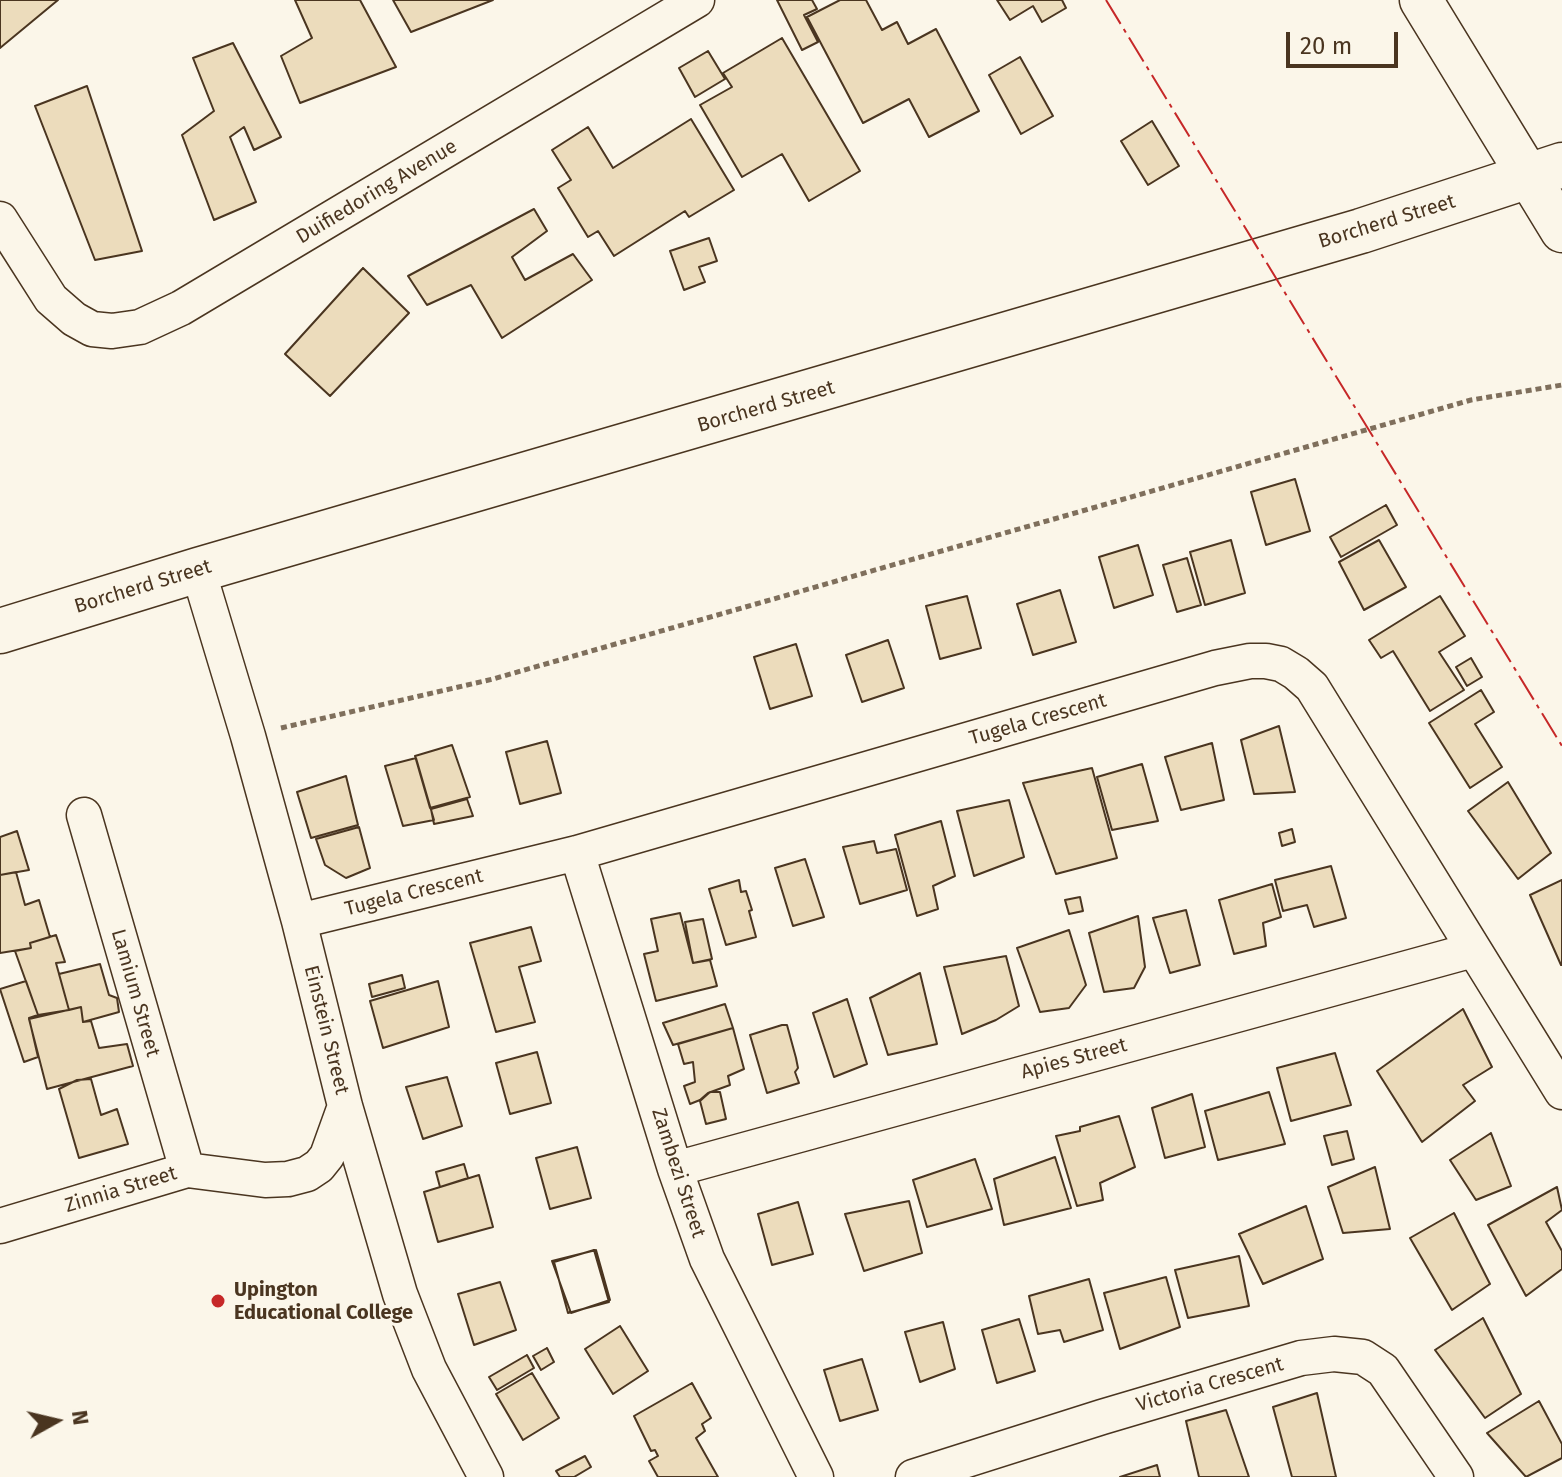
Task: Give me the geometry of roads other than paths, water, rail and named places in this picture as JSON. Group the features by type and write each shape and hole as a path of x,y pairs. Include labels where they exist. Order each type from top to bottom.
{"highway":[{"name":"Borcherd Street","path":"0,631 198,570 924,361 1361,231 1546,171"}],"street":[{"name":"Duifiedoring Avenue","path":"0,219 51,299 74,319 92,329 112,331 140,327 181,308 697,0"},
{"path":"1421,0 1546,171 1562,231"},
{"name":"Einstein Street","path":"198,570 299,921 345,1106 410,1325 429,1369 486,1477"},
{"name":"Tugela Crescent","path":"299,921 577,853 1215,668 1266,661 1281,664 1312,687 1562,1092"},
{"name":"Lamium Street","path":"84,815 187,1170"},
{"name":"Zambezi Street","path":"577,853 675,1169 707,1259 816,1477"},
{"name":"Apies Street","path":"675,1169 1473,950"},
{"name":"Zinnia Street","path":"0,1226 187,1170 265,1180 307,1174 327,1156 345,1106"},
{"name":"Victoria Crescent","path":"913,1477 1285,1363 1334,1354 1363,1357 1383,1370 1456,1477"}],"place":[{"name":"Upington Educational College","path":"218,1301"}]}
